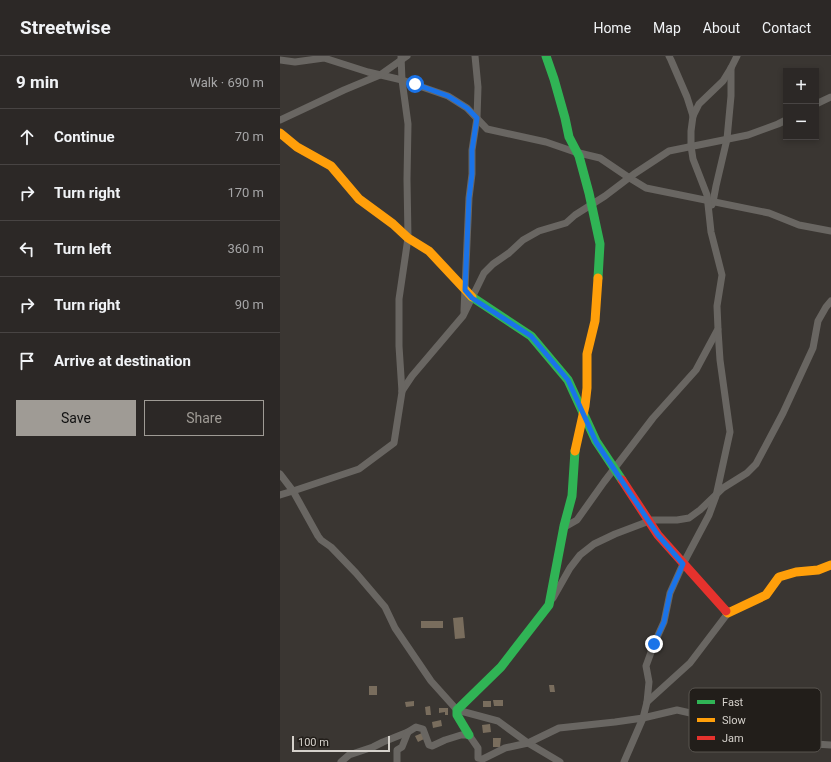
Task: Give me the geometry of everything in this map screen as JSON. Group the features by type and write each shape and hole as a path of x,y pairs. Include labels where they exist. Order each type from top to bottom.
{"street":[{"path":"463,316 469,198 472,174 472,150 477,118 478,87 475,56"},
{"path":"546,56 554,79 569,137 578,153 589,193 600,244 595,321 587,354 586,388 583,413 575,452 572,496 554,574 549,605"},
{"path":"669,56 687,97 693,116 691,146 693,159 711,201"},
{"path":"693,116 699,104 723,81 737,56"},
{"path":"280,120 380,75 403,57"},
{"path":"280,495 358,469 394,443 402,392 399,346 399,299 408,238 408,124 402,80 403,57"},
{"path":"280,60 295,62 324,58 402,80 448,96 467,108 488,129 546,142 578,153 600,158 646,188 769,213 799,225 831,231"},
{"path":"624,762 643,718 647,702 649,682 646,666 664,622 670,593 683,564 709,515 716,496 730,432 720,360 718,330 717,306 722,275 711,232 709,213 727,139 731,96 731,68"},
{"path":"819,103 831,97"},
{"path":"402,392 412,376 463,316 484,273 523,240 539,231 566,223 575,215 669,151 748,135 783,122"},
{"path":"280,133 297,147 331,166 359,198 408,238 429,251 472,298 531,336 568,380 596,442 658,535 728,613"},
{"path":"457,710 501,667 549,605 570,568 580,555 594,544 615,534 652,520 677,520 689,518 716,496 723,488 747,473 756,464 783,413 813,348 818,320 831,301"},
{"path":"564,528 577,520 653,418 696,370 718,330"},
{"path":"280,474 318,536 356,572 386,607 395,628 431,681 457,710 498,721 560,762"},
{"path":"647,702 690,663 728,613 766,595 779,577 796,572 818,570 831,566"},
{"path":"457,710 457,715 478,748 478,758 483,759 505,748 528,742 559,728 643,718 677,710 689,713"},
{"path":"341,762 349,755 373,747 416,727 423,729 428,745 432,746 461,735 469,735"},
{"path":"397,762 397,750 402,746 408,732"},
{"path":"821,744 831,745"}],"building":[{"path":"463,617 465,638 455,639 453,618"},
{"path":"421,621 443,621 443,628 421,628"},
{"path":"549,685 554,685 555,692 550,692"},
{"path":"369,686 377,686 377,695 369,695"},
{"path":"493,700 503,700 503,706 494,706"},
{"path":"414,701 414,706 406,707 405,702"},
{"path":"483,701 491,701 491,707 483,707"},
{"path":"430,706 431,715 426,715 425,707"},
{"path":"439,708 448,708 448,715 445,715 445,712 439,713"},
{"path":"441,720 442,726 433,728 432,722"},
{"path":"490,724 491,732 483,733 482,725"},
{"path":"422,733 424,739 418,742 415,736"},
{"path":"493,738 501,738 500,747 493,747"}],"traffic: fast":[{"path":"546,56 554,79 569,137 579,156 589,193 600,244 598,278"},
{"path":"472,297 531,336 568,380 596,441 622,480"},
{"path":"469,735 457,715 457,710 501,667 549,605 564,526 572,496 575,451"}],"traffic: slow":[{"path":"280,133 297,147 331,166 359,199 393,224 408,238 429,251 472,297"},
{"path":"575,451 585,406 587,388 587,354 595,321 598,278"},
{"path":"726,611 728,613 766,595 779,577 796,572 818,570 831,565"}],"traffic: jam":[{"path":"622,480 658,535 726,611"}],"route":[{"path":"415,84 448,96 467,108 477,118 472,150 465,290 472,298 531,336 568,380 596,442 658,535 683,564 670,593 664,622 654,644"}]}
